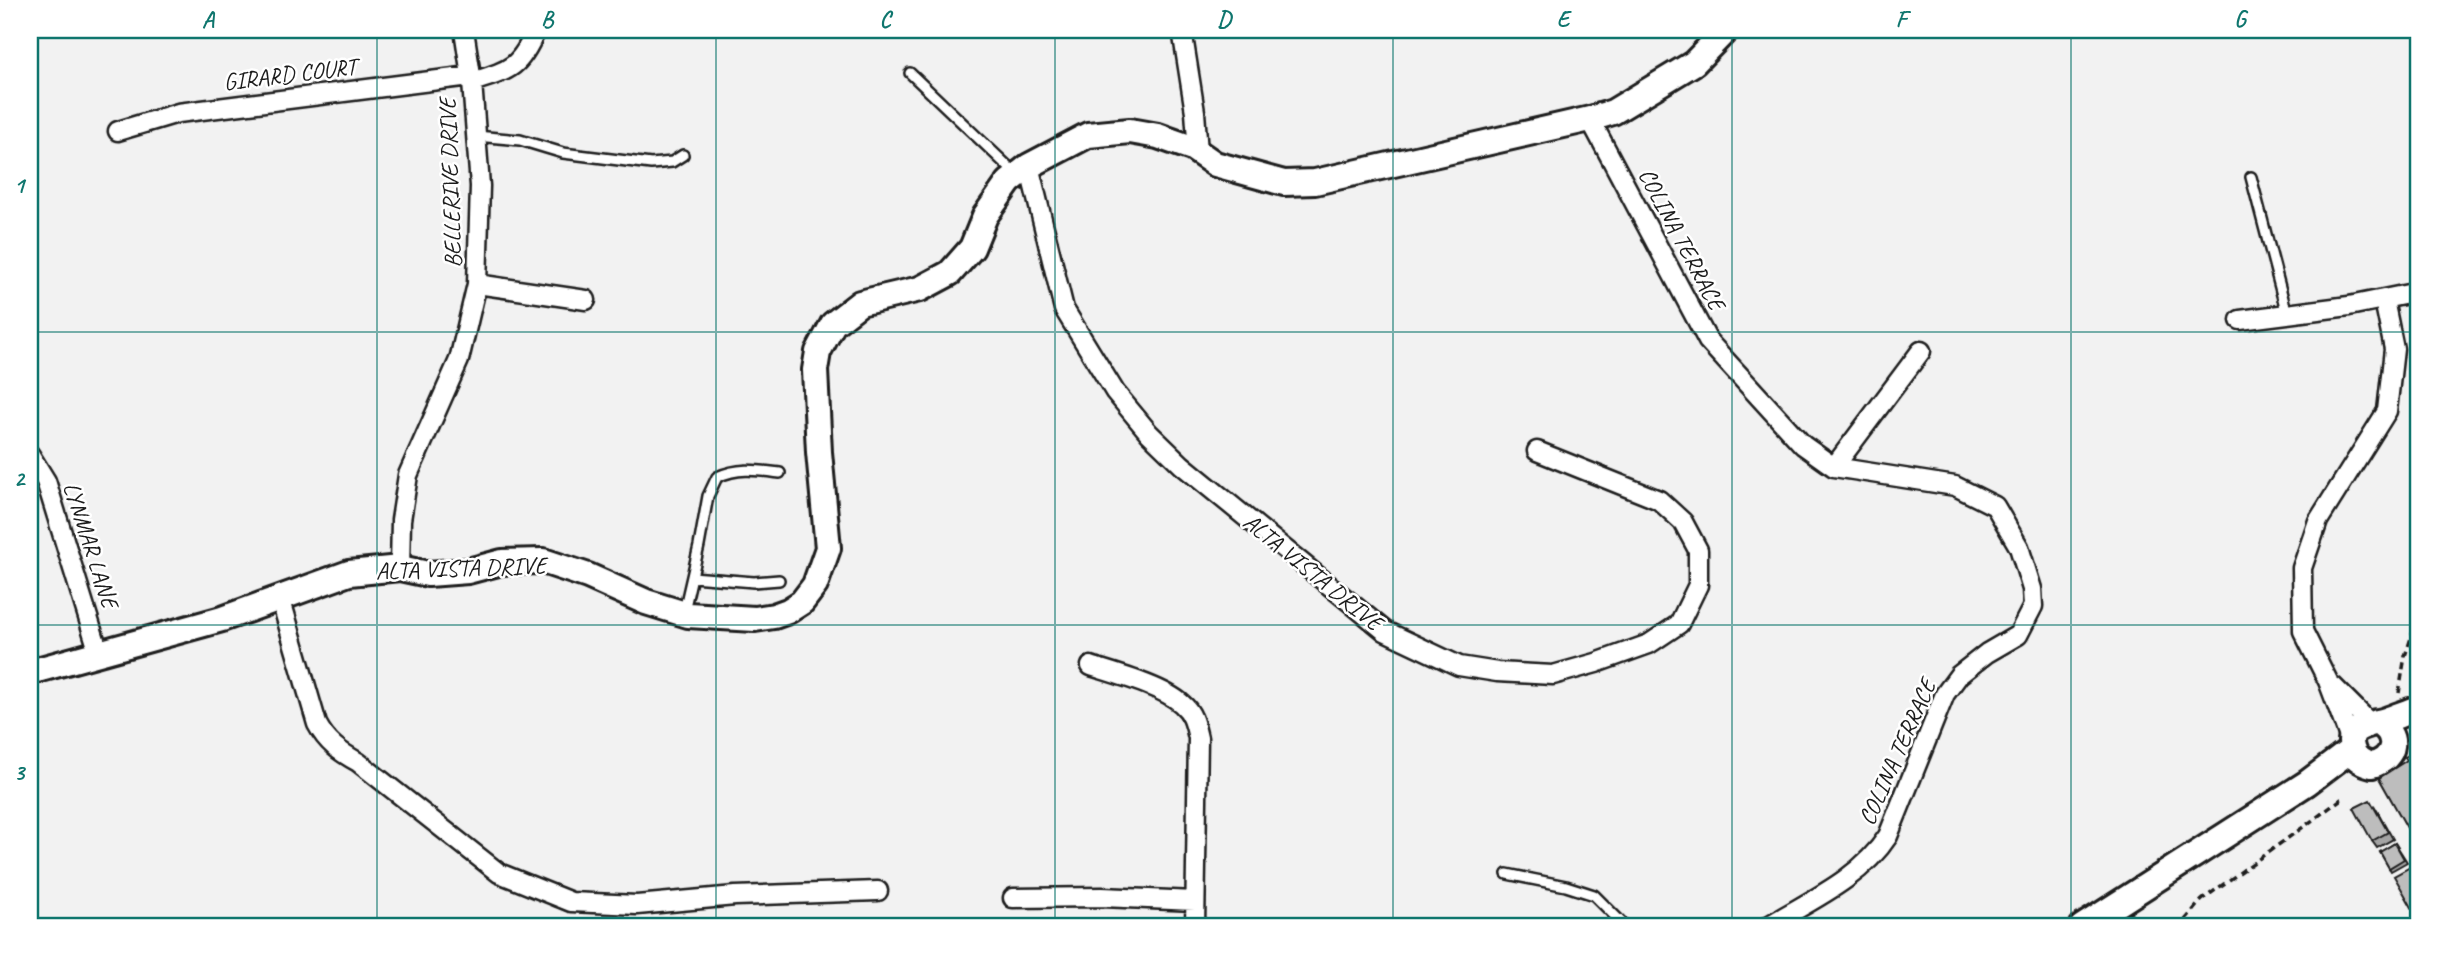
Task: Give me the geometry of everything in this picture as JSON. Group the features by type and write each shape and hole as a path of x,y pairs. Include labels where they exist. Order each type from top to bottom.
{"street":[{"path":"464,30 471,79"},
{"name":"BELLERIVE DRIVE","path":"400,568 401,520 408,475 459,360 478,284 480,186 471,79 507,71 526,54 536,30"},
{"path":"1182,30 1195,112 1198,152"},
{"name":"ALTA VISTA DRIVE","path":"30,672 222,619 349,573 400,568 428,574 468,571 502,562 543,561 588,576 646,602 683,613 733,618 774,616 802,602 815,585 828,548 815,370 818,352 833,324 860,303 920,289 950,273 972,248 985,216 1009,182 1023,171 1088,135 1130,131 1158,136 1198,152 1215,164 1284,183 1315,182 1590,119 1613,111 1694,63 1727,30"},
{"name":"GIRARD COURT","path":"118,131 178,113 471,79"},
{"name":"COLINA TERRACE","path":"1590,119 1709,341 1803,444 1834,467 1955,486 1995,506 2019,547 2032,589 2033,606 2018,635 1987,653 1959,675 1945,694 1888,836 1877,853 1853,875 1768,926"},
{"name":"ALTA VISTA DRIVE","path":"1023,171 1064,309 1115,392 1149,433 1182,465 1385,631 1459,666 1497,672 1553,675 1649,644 1679,624 1698,585 1698,550 1683,522 1659,500 1536,451"},
{"path":"478,284 586,300"},
{"path":"2240,320 2384,300 2418,292"},
{"path":"2384,300 2394,349 2387,411 2318,521 2302,568 2303,631 2328,681 2354,751 2372,765 2380,763 2390,755 2393,742 2418,719"},
{"path":"1834,467 1921,351"},
{"name":"LYNMAR LANE","path":"30,455 46,481 99,653"},
{"path":"281,597 317,724 323,735 341,752 358,762 499,873 570,902 600,905 878,891"},
{"path":"1091,666 1169,694 1184,704 1194,720 1198,738 1195,927"},
{"path":"2328,681 2373,723 2388,730 2393,742"},
{"path":"2082,927 2354,751 2357,729 2373,723 2409,700"},
{"path":"1013,898 1102,897 1195,901"}],"lane":[{"path":"910,73 1023,171"},
{"path":"476,136 520,140 563,153 651,164 672,163 683,155"},
{"path":"2250,177 2287,314"},
{"path":"683,613 708,496 717,477 730,471 747,469 780,473"},
{"path":"692,577 754,582 779,580"},
{"path":"1507,874 1566,886 1594,895 1626,927"}],"path":[{"path":"2409,700 2404,656 2418,617"},
{"path":"2175,927 2186,922 2202,900 2344,797"}],"building":[{"path":"2417,750 2418,840 2415,842 2379,778 2407,760 2405,757"},
{"path":"2370,800 2388,832 2372,841 2354,808"},
{"path":"2395,843 2404,859 2389,868 2380,852"},
{"path":"2418,858 2418,918 2394,876 2412,866 2410,863"}]}
